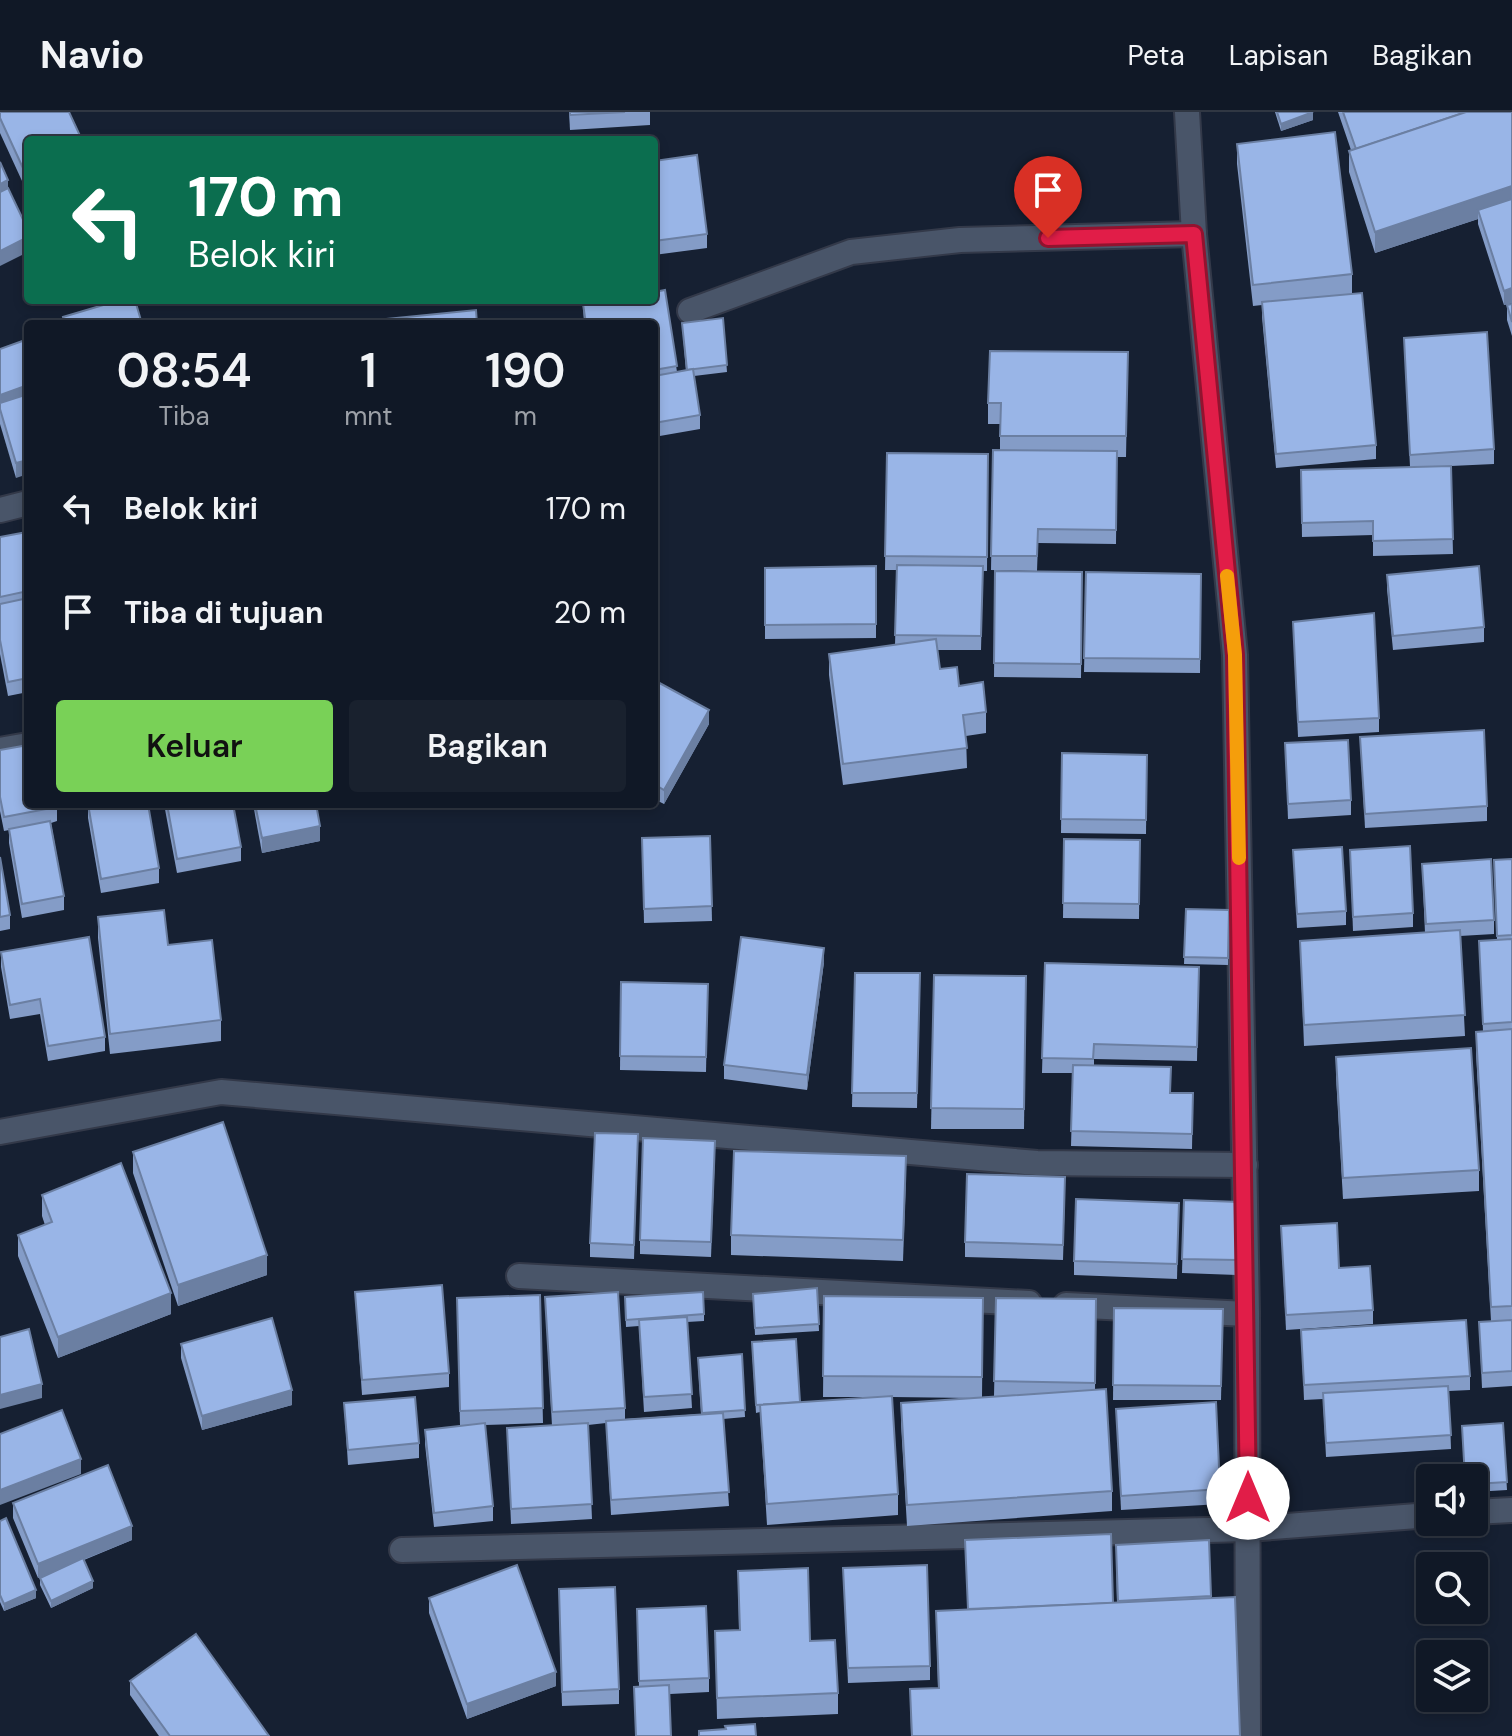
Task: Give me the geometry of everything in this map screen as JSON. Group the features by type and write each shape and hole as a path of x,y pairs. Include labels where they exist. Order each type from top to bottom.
{"street":[{"path":"1187,112 1194,234 1235,655 1247,1314 1248,1736"},
{"path":"690,311 851,252 960,240 1194,234"},
{"path":"0,510 24,504"},
{"path":"0,750 24,746"},
{"path":"0,1132 221,1092 1037,1163 1245,1165"},
{"path":"519,1276 1247,1314"},
{"path":"1488,1511 1512,1510"},
{"path":"402,1550 1248,1529 1416,1516"}],"building":[{"path":"0,112 69,112 80,136 24,136 24,170"},
{"path":"570,112 625,112 570,115"},
{"path":"1277,112 1313,112 1281,124"},
{"path":"1343,112 1466,112 1356,149"},
{"path":"1466,112 1512,112 1512,186 1375,232 1349,151"},
{"path":"1335,132 1352,274 1253,285 1237,144"},
{"path":"697,155 707,234 658,240 658,160"},
{"path":"0,162 8,180 0,184"},
{"path":"8,188 24,222 24,239 0,251 0,192"},
{"path":"1512,199 1512,288 1504,291 1478,210"},
{"path":"665,290 677,366 658,369 658,320 585,320 583,304 658,304 658,291"},
{"path":"1362,293 1376,445 1276,454 1262,302"},
{"path":"107,304 136,304 141,320 64,320 63,317"},
{"path":"1512,304 1512,322 1507,305"},
{"path":"476,310 477,320 387,320"},
{"path":"723,318 727,365 687,370 682,323"},
{"path":"1487,332 1494,449 1410,455 1404,338"},
{"path":"24,340 24,386 0,395 0,349"},
{"path":"990,351 1128,352 1126,436 1000,436 1001,403 988,403"},
{"path":"693,369 700,415 658,422 658,375"},
{"path":"24,395 24,461 16,463 0,403"},
{"path":"993,450 1117,451 1116,530 1038,529 1037,556 991,556"},
{"path":"887,453 988,454 987,557 885,556"},
{"path":"1451,466 1453,539 1373,541 1373,521 1302,523 1301,470"},
{"path":"24,533 24,592 0,597 0,537"},
{"path":"897,565 983,566 981,636 895,635"},
{"path":"876,566 876,624 765,625 765,568"},
{"path":"1479,566 1484,627 1393,636 1387,575"},
{"path":"995,571 1082,572 1081,664 994,663"},
{"path":"1086,572 1201,574 1200,659 1084,658"},
{"path":"24,599 24,679 8,682 0,640 0,604"},
{"path":"1374,613 1379,718 1298,722 1293,622"},
{"path":"936,639 940,669 957,667 959,686 983,682 986,712 963,715 967,748 843,764 829,654"},
{"path":"658,682 709,710 664,790 658,786"},
{"path":"1484,730 1487,806 1365,814 1360,737"},
{"path":"1348,740 1351,800 1288,804 1285,743"},
{"path":"24,746 24,808 52,808 4,817 0,797 0,750"},
{"path":"1062,753 1147,755 1146,820 1061,819"},
{"path":"89,808 149,808 159,868 101,879"},
{"path":"168,808 234,808 241,847 177,859"},
{"path":"256,808 317,808 320,826 262,838"},
{"path":"50,821 64,896 22,904 9,829"},
{"path":"710,836 712,906 644,909 642,838"},
{"path":"1064,839 1140,840 1139,904 1063,903"},
{"path":"1410,846 1413,913 1353,917 1350,850"},
{"path":"1342,847 1346,911 1297,914 1293,850"},
{"path":"0,857 10,915 0,917"},
{"path":"1491,859 1494,920 1426,924 1422,864"},
{"path":"1512,859 1512,935 1497,936 1494,860"},
{"path":"1186,909 1229,910 1228,958 1184,957"},
{"path":"164,910 168,945 212,940 221,1020 110,1034 98,917"},
{"path":"1460,930 1465,1015 1304,1025 1300,941"},
{"path":"89,937 105,1037 48,1046 40,999 10,1005 1,952"},
{"path":"741,937 824,948 807,1075 724,1065"},
{"path":"1512,939 1512,1022 1483,1024 1479,941"},
{"path":"1045,963 1199,967 1197,1047 1094,1044 1093,1059 1042,1058"},
{"path":"855,973 920,973 917,1093 852,1093"},
{"path":"934,975 1026,976 1024,1109 931,1108"},
{"path":"621,982 708,984 706,1057 620,1056"},
{"path":"1512,1029 1512,1306 1491,1307 1476,1032"},
{"path":"1471,1048 1479,1170 1343,1178 1336,1057"},
{"path":"1073,1065 1171,1067 1170,1093 1193,1093 1192,1134 1071,1131"},
{"path":"223,1122 267,1255 178,1285 133,1152"},
{"path":"595,1133 638,1134 634,1245 590,1243"},
{"path":"643,1138 715,1141 711,1242 640,1240"},
{"path":"734,1151 906,1156 903,1240 731,1235"},
{"path":"121,1163 171,1293 58,1337 18,1235 52,1222 42,1195"},
{"path":"967,1174 1065,1177 1063,1245 965,1242"},
{"path":"1076,1199 1179,1203 1177,1264 1074,1261"},
{"path":"1184,1200 1239,1202 1237,1260 1182,1259"},
{"path":"1337,1223 1339,1268 1370,1266 1373,1310 1286,1315 1281,1226"},
{"path":"442,1285 449,1373 362,1380 355,1292"},
{"path":"817,1288 819,1324 755,1328 753,1294"},
{"path":"618,1292 625,1408 552,1412 545,1297"},
{"path":"703,1292 704,1314 626,1320 625,1297"},
{"path":"540,1295 543,1408 460,1411 457,1298"},
{"path":"824,1296 983,1298 982,1377 823,1376"},
{"path":"996,1298 1096,1299 1095,1383 994,1381"},
{"path":"1114,1308 1223,1309 1221,1386 1113,1385"},
{"path":"687,1317 692,1394 644,1397 639,1320"},
{"path":"272,1318 292,1390 202,1416 181,1344"},
{"path":"1466,1320 1470,1376 1304,1385 1301,1330"},
{"path":"1512,1320 1512,1371 1482,1373 1479,1322"},
{"path":"29,1329 42,1384 0,1395 0,1337"},
{"path":"796,1339 800,1402 756,1405 752,1342"},
{"path":"742,1354 745,1410 702,1413 698,1358"},
{"path":"1448,1386 1451,1435 1326,1443 1323,1393"},
{"path":"1106,1389 1112,1491 907,1505 901,1403"},
{"path":"892,1396 898,1494 767,1504 760,1405"},
{"path":"415,1397 419,1443 348,1450 344,1403"},
{"path":"1216,1402 1220,1489 1121,1496 1116,1409"},
{"path":"62,1410 81,1459 0,1490 0,1434"},
{"path":"723,1413 729,1492 611,1500 606,1421"},
{"path":"485,1423 493,1506 434,1513 425,1430"},
{"path":"588,1423 592,1504 511,1509 507,1428"},
{"path":"1503,1423 1507,1482 1488,1483 1488,1464 1464,1464 1462,1426"},
{"path":"108,1465 132,1526 38,1564 13,1503"},
{"path":"6,1518 36,1590 4,1604 0,1595 0,1521"},
{"path":"1111,1534 1113,1603 968,1609 965,1540"},
{"path":"1209,1540 1211,1596 1118,1601 1116,1545"},
{"path":"83,1558 93,1581 51,1601 40,1578"},
{"path":"517,1565 556,1672 467,1704 429,1598"},
{"path":"927,1565 930,1666 848,1668 843,1568"},
{"path":"808,1568 810,1641 835,1640 838,1693 717,1698 715,1631 740,1630 738,1571"},
{"path":"615,1587 619,1689 562,1692 559,1589"},
{"path":"1235,1597 1240,1736 912,1736 910,1689 939,1688 936,1611"},
{"path":"706,1606 709,1678 639,1681 637,1609"},
{"path":"196,1634 269,1736 170,1736 130,1681"},
{"path":"669,1685 671,1736 636,1736 634,1687"},
{"path":"755,1724 756,1736 699,1736 699,1731"}],"slow traffic":[{"path":"1227,576 1235,655 1239,858"}],"route":[{"path":"1048,238 1194,234 1235,655 1248,1498"}]}
